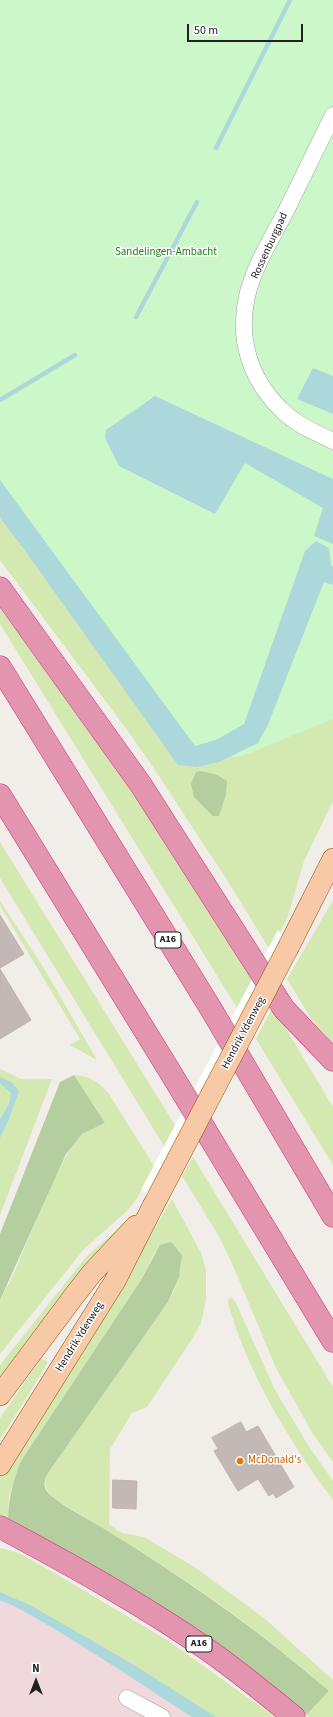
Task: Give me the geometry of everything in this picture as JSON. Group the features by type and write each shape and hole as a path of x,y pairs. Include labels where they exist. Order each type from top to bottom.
{"highway":[{"path":"0,588 140,785 284,1009 333,1060"},
{"name":"A16","path":"0,667 210,1009 333,1216"},
{"path":"0,795 333,1341"},
{"name":"A16","path":"0,1527 10,1537 174,1627 210,1651 294,1717"}],"main road":[{"name":"Hendrik Ydenweg","path":"0,1465 115,1281 333,859"},
{"name":"Hendrik Ydenweg","path":"0,1395 78,1290 154,1206"}],"street":[{"name":"Rossenburgpad","path":"333,115 261,259 247,296 243,330 248,359 269,396 286,414 305,428 333,441"},
{"path":"126,1698 162,1717"}],"shaded area":[{"path":"0,1583 223,1717 0,1717"}],"green space":[{"name":"Sandelingen-Ambacht","path":"0,0 333,0 333,719 240,757 182,751 0,506"},
{"path":"0,518 26,552 258,743 333,708 333,801 304,861 287,919 270,950 227,880 151,764 0,560"},
{"path":"0,609 122,774 259,984 242,1016 0,624"},
{"path":"201,771 217,775 227,781 226,794 219,816 213,816 194,797 191,784 196,772"},
{"path":"0,842 176,1127 172,1149 164,1146 0,878"},
{"path":"333,900 333,1043 312,1020 287,979"},
{"path":"0,901 43,967 97,1060 70,1045 80,1039 0,906"},
{"path":"273,1007 333,1107 333,1165 256,1039"},
{"path":"0,1069 21,1079 52,1079 0,1215"},
{"path":"74,1075 89,1078 102,1086 109,1094 154,1166 137,1198 127,1211 84,1249 0,1354 0,1300 14,1273 50,1187 72,1145 82,1134 105,1123"},
{"path":"74,1075 105,1123 82,1134 66,1154 0,1300 0,1234 60,1082"},
{"path":"193,1157 333,1387 333,1462 313,1434 276,1368 220,1238 182,1176"},
{"path":"172,1199 201,1253 206,1271 206,1299 201,1323 190,1342 147,1407 132,1413 110,1449 109,1524 122,1533 144,1537 196,1568 265,1619 333,1680 333,1717 309,1717 306,1715 329,1691 286,1655 243,1621 198,1589 139,1550 53,1497 48,1491 45,1483 48,1473 168,1302 174,1291 182,1263 155,1252 141,1280 21,1461 9,1496 8,1518 0,1516 0,1475 106,1311"},
{"path":"132,1216 117,1242 0,1388 0,1365 86,1257"},
{"path":"171,1242 182,1255 179,1277 168,1302 48,1473 45,1481 45,1488 55,1499 161,1565 218,1604 274,1646 329,1691 306,1715 229,1653 125,1584 8,1518 12,1489 21,1461 141,1280 160,1245"},
{"path":"232,1298 236,1303 275,1390 308,1445 333,1481 333,1500 316,1477 286,1430 259,1381 247,1356 228,1303 228,1299"},
{"path":"41,1359 47,1361 47,1364 0,1440 0,1418"},
{"path":"0,1548 19,1553 170,1642 275,1717 216,1717 195,1703 7,1594 0,1592"}],"water":[{"path":"313,368 333,376 333,414 297,399"},
{"path":"155,396 333,479 333,544 314,536 323,508 245,463 215,514 119,466 105,438 106,430"},
{"path":"0,480 195,746 216,740 244,724 305,551 316,541 329,548 331,565 333,567 333,585 324,582 267,727 258,743 219,762 197,767 178,765 26,552 0,518"},
{"path":"0,1077 11,1082 19,1091 9,1119 0,1138 0,1119 9,1104 11,1093 0,1083"},
{"path":"0,1592 32,1606 134,1665 216,1717 192,1717 33,1616 12,1605 0,1601"}],"pier":[{"path":"278,930 297,958 160,1216 142,1188"}],"building":[{"path":"0,915 24,954 0,968"},
{"path":"0,969 31,1020 0,1039"},
{"path":"241,1422 246,1432 258,1426 294,1487 276,1498 273,1493 269,1496 258,1479 238,1491 214,1451 218,1449 212,1438"},
{"path":"113,1480 137,1481 136,1509 113,1508"}],"waterway":[{"path":"216,148 290,0"},
{"path":"136,317 197,202"},
{"path":"0,400 75,355"}],"place":[{"name":"McDonald's","path":"240,1461"}]}
